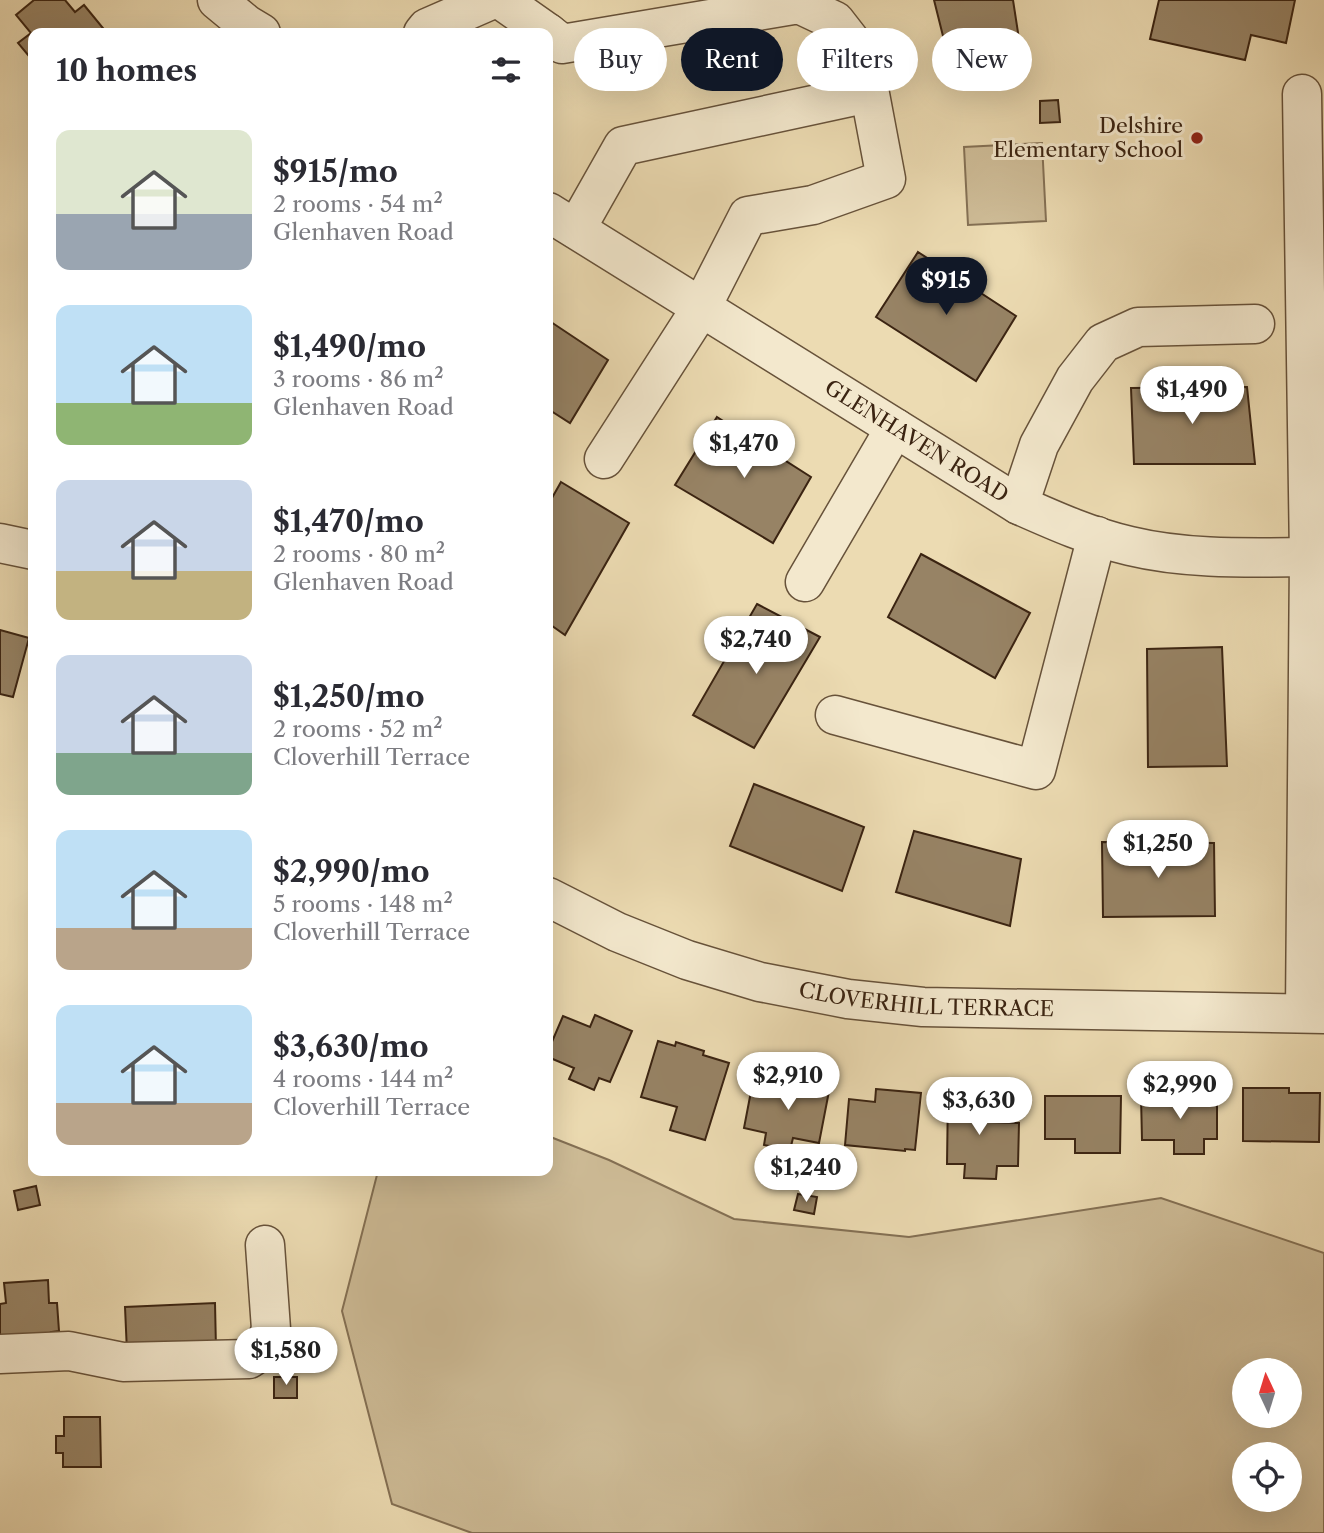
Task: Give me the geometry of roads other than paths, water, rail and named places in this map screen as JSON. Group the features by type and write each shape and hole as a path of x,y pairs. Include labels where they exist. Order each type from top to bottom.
{"street":[{"path":"217,0 253,28"},
{"path":"427,28 491,0"},
{"path":"501,0 541,28"},
{"path":"553,37 562,44 799,4 835,21 863,57 886,179 813,205 748,216 701,308 604,459"},
{"path":"562,221 623,146 869,93"},
{"path":"1302,94 1316,557 1315,1013"},
{"name":"GLENHAVEN ROAD","path":"562,221 1019,505 1074,530 1132,546 1191,555 1316,557"},
{"path":"1019,505 1039,445 1075,379 1103,343 1138,327 1255,324"},
{"path":"805,582 895,428"},
{"path":"835,715 1036,771 1097,536"},
{"path":"0,543 28,550"},
{"name":"CLOVERHILL TERRACE","path":"553,900 617,932 687,960 760,982 848,999 923,1007 1315,1013"},
{"path":"0,1354 69,1351 124,1362 248,1359 264,1349 271,1329 265,1245"}],"place":[{"name":"Delshire Elementary School","path":"1197,138"}]}
